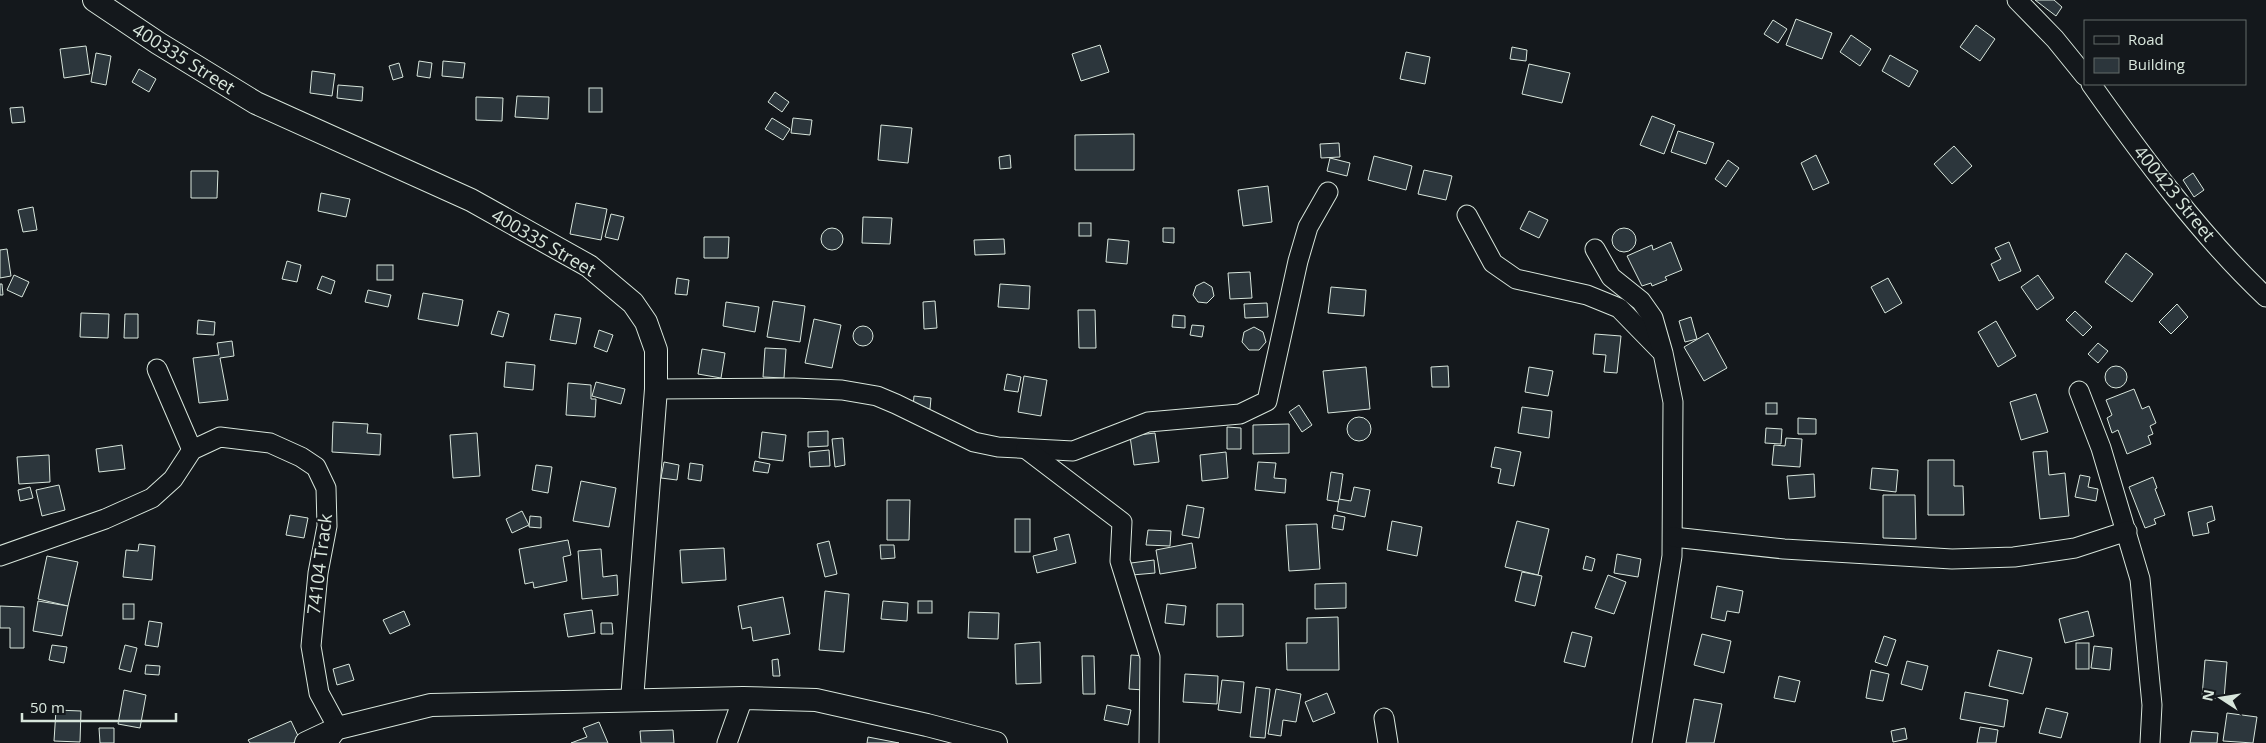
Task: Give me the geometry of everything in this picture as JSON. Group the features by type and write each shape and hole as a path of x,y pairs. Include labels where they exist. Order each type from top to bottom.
{"street":[{"name":"400335 Street","path":"94,0 158,43 256,103 471,200 589,266 633,303 646,322 656,350 656,389 632,700"},
{"path":"2017,0 2055,39 2084,75"},
{"name":"400423 Street","path":"2092,85 2124,131 2175,195 2242,274 2266,297"},
{"path":"656,389 794,388 877,396 974,442 998,447 1026,449 1073,451 1148,422 1240,414 1267,401 1298,261 1308,227 1328,192"},
{"path":"1467,215 1493,263 1516,278 1587,295 1619,308 1663,353"},
{"path":"1595,249 1611,277 1641,301 1653,318 1663,353 1673,402 1672,556 1642,743"},
{"path":"0,556 105,519 152,498 173,479 192,450 157,369"},
{"path":"2079,391 2101,448 2140,578 2148,646 2152,705 2150,743"},
{"name":"74104 Track","path":"192,450 220,437 270,443 316,467 326,488 327,526 318,573 311,646 319,693 332,736"},
{"path":"1026,449 1122,522 1120,561 1150,657 1149,743"},
{"path":"1673,537 1784,548 1952,559 2014,557 2075,548 2127,531"},
{"path":"727,743 743,698"},
{"path":"306,743 431,705 743,698 816,700 996,743"},
{"path":"1384,718 1388,743"}],"building":[{"path":"2035,0 2054,0 2062,7 2056,16"},
{"path":"1796,19 1832,33 1822,59 1786,45"},
{"path":"1773,20 1787,29 1778,43 1764,34"},
{"path":"1976,25 1995,39 1980,61 1960,47"},
{"path":"1851,35 1871,49 1860,66 1840,52"},
{"path":"1100,45 1109,72 1081,81 1072,54"},
{"path":"86,46 90,74 64,78 60,49"},
{"path":"1512,47 1527,50 1526,61 1510,59"},
{"path":"1406,52 1430,57 1425,84 1400,79"},
{"path":"96,53 111,56 106,85 91,82"},
{"path":"1890,55 1918,71 1909,87 1882,71"},
{"path":"419,61 432,63 430,78 417,76"},
{"path":"443,61 465,63 463,78 442,76"},
{"path":"399,63 403,77 393,80 389,66"},
{"path":"1529,64 1570,73 1562,103 1522,94"},
{"path":"139,69 156,79 149,92 132,82"},
{"path":"312,71 335,74 332,96 310,93"},
{"path":"338,85 363,87 362,101 337,98"},
{"path":"589,88 602,88 602,112 589,112"},
{"path":"775,92 789,102 782,112 768,102"},
{"path":"517,96 549,97 548,119 515,117"},
{"path":"476,97 503,98 502,121 476,120"},
{"path":"23,107 25,122 12,123 10,108"},
{"path":"1652,116 1675,125 1664,154 1640,145"},
{"path":"772,118 790,129 783,140 765,129"},
{"path":"793,118 812,120 810,135 791,133"},
{"path":"881,125 912,128 908,163 878,160"},
{"path":"1678,131 1714,143 1706,164 1671,152"},
{"path":"1134,134 1134,170 1075,170 1075,135"},
{"path":"1339,143 1340,157 1321,158 1320,144"},
{"path":"1954,146 1972,166 1952,184 1934,164"},
{"path":"1010,155 1011,168 1000,169 999,157"},
{"path":"1816,155 1829,183 1813,190 1801,163"},
{"path":"1374,156 1412,166 1406,190 1368,180"},
{"path":"1330,158 1350,163 1347,176 1327,171"},
{"path":"1728,160 1739,168 1726,187 1715,179"},
{"path":"1424,170 1452,176 1446,200 1418,194"},
{"path":"191,171 218,171 217,198 191,198"},
{"path":"2193,173 2204,190 2194,197 2183,180"},
{"path":"1268,186 1272,222 1243,226 1238,190"},
{"path":"321,193 350,199 346,217 318,211"},
{"path":"576,203 607,209 601,240 570,234"},
{"path":"33,207 37,230 23,232 18,210"},
{"path":"1529,211 1548,220 1539,238 1520,229"},
{"path":"611,214 624,217 618,240 605,237"},
{"path":"863,217 892,218 890,244 862,243"},
{"path":"1079,223 1091,223 1091,236 1079,236"},
{"path":"832,228 840,231 843,239 840,247 832,250 824,247 821,239 824,231"},
{"path":"1163,228 1174,228 1174,243 1163,242"},
{"path":"1624,228 1632,232 1636,240 1632,248 1624,252 1616,248 1612,240 1616,232"},
{"path":"704,237 729,237 728,258 704,258"},
{"path":"1004,239 1005,254 975,255 974,240"},
{"path":"1108,239 1129,241 1127,264 1106,262"},
{"path":"1671,242 1682,270 1665,277 1667,280 1652,286 1651,283 1642,286 1627,256 1652,245 1653,250"},
{"path":"2009,242 2021,271 1999,281 1991,264 2001,259 1995,248"},
{"path":"7,249 11,276 0,278 0,250"},
{"path":"2126,253 2153,274 2132,302 2105,282"},
{"path":"287,261 301,265 297,282 282,279"},
{"path":"377,265 393,265 393,280 377,280"},
{"path":"1250,272 1252,298 1230,299 1228,273"},
{"path":"14,275 29,282 22,297 7,290"},
{"path":"2038,275 2054,298 2037,310 2021,287"},
{"path":"322,276 335,281 331,294 317,289"},
{"path":"677,278 689,280 687,295 675,294"},
{"path":"1888,278 1902,303 1885,313 1871,287"},
{"path":"1204,282 1212,287 1214,296 1207,303 1198,302 1193,295 1196,286"},
{"path":"0,284 2,284 3,295 0,295"},
{"path":"1000,284 1030,286 1029,309 998,307"},
{"path":"1331,287 1366,290 1364,316 1328,313"},
{"path":"368,290 391,295 388,307 365,302"},
{"path":"423,293 463,300 458,326 418,319"},
{"path":"773,301 805,306 800,342 767,337"},
{"path":"935,301 937,328 924,329 923,302"},
{"path":"726,302 759,307 755,332 723,326"},
{"path":"1267,303 1268,317 1245,318 1244,304"},
{"path":"2177,304 2188,317 2171,334 2159,322"},
{"path":"1078,310 1095,310 1096,348 1079,348"},
{"path":"498,311 509,314 503,337 491,334"},
{"path":"2075,311 2092,327 2083,336 2066,320"},
{"path":"81,313 109,314 108,338 80,337"},
{"path":"125,314 138,314 138,338 124,338"},
{"path":"555,314 581,318 576,344 550,340"},
{"path":"1173,315 1185,316 1185,328 1172,327"},
{"path":"1691,317 1697,339 1685,342 1679,321"},
{"path":"814,319 841,325 832,368 805,363"},
{"path":"198,320 215,322 214,335 197,334"},
{"path":"1996,321 2016,356 1998,367 1978,332"},
{"path":"1192,325 1204,326 1202,337 1190,335"},
{"path":"863,326 870,329 873,336 870,343 863,346 856,343 853,336 856,329"},
{"path":"1254,327 1263,332 1266,342 1259,350 1249,350 1242,342 1244,332"},
{"path":"599,330 613,335 607,352 594,347"},
{"path":"1708,333 1727,368 1704,381 1684,347"},
{"path":"1595,334 1621,336 1617,373 1604,372 1606,355 1593,354"},
{"path":"232,341 234,356 220,358 228,400 199,403 193,358 219,355 217,343"},
{"path":"2098,343 2108,351 2098,363 2088,354"},
{"path":"765,348 786,349 784,378 763,377"},
{"path":"702,349 725,353 721,378 698,374"},
{"path":"506,362 535,365 533,390 504,387"},
{"path":"1448,366 1449,387 1432,387 1431,367"},
{"path":"2112,366 2120,366 2127,373 2127,381 2120,388 2112,388 2105,381 2105,373"},
{"path":"1366,367 1370,409 1328,413 1323,371"},
{"path":"1529,367 1553,371 1548,396 1525,392"},
{"path":"1007,374 1021,377 1018,392 1004,390"},
{"path":"1024,376 1047,380 1041,416 1018,412"},
{"path":"596,382 625,389 621,404 592,396"},
{"path":"568,383 591,385 591,399 596,399 595,417 566,415"},
{"path":"2134,389 2142,409 2149,406 2156,423 2150,426 2153,434 2148,436 2151,444 2127,454 2118,430 2112,433 2107,418 2112,415 2106,400"},
{"path":"2036,394 2048,432 2021,440 2010,402"},
{"path":"914,396 931,398 930,409 913,407"},
{"path":"1766,403 1777,403 1777,414 1766,414"},
{"path":"1299,405 1312,425 1302,432 1289,412"},
{"path":"1522,407 1552,411 1549,438 1518,433"},
{"path":"1359,417 1367,421 1371,429 1367,437 1359,441 1351,437 1347,429 1351,421"},
{"path":"1798,418 1816,419 1816,434 1798,434"},
{"path":"333,422 368,424 367,433 381,434 380,455 332,452"},
{"path":"1289,424 1289,453 1253,454 1253,425"},
{"path":"1227,427 1241,428 1241,449 1227,449"},
{"path":"1766,428 1782,429 1781,444 1765,443"},
{"path":"828,431 828,446 808,447 808,432"},
{"path":"762,432 786,435 783,461 759,458"},
{"path":"477,433 480,476 453,478 450,435"},
{"path":"1155,433 1159,462 1134,465 1130,436"},
{"path":"843,438 845,465 835,467 832,439"},
{"path":"1786,438 1802,439 1800,467 1772,465 1774,445 1785,446"},
{"path":"122,445 125,469 99,472 96,449"},
{"path":"1495,447 1521,452 1514,486 1498,483 1501,469 1491,467"},
{"path":"829,450 830,466 810,467 809,452"},
{"path":"2047,451 2049,475 2065,473 2069,516 2040,519 2033,452"},
{"path":"1226,452 1228,478 1202,481 1200,455"},
{"path":"49,455 50,482 19,484 17,457"},
{"path":"1928,460 1954,460 1954,486 1963,486 1964,515 1928,515"},
{"path":"755,461 770,464 768,473 753,471"},
{"path":"664,462 679,465 677,480 661,478"},
{"path":"1258,462 1276,463 1274,478 1286,479 1285,493 1255,490"},
{"path":"690,463 703,465 701,481 688,479"},
{"path":"536,465 552,467 548,493 532,490"},
{"path":"1872,468 1898,470 1896,492 1870,489"},
{"path":"1331,472 1343,474 1339,502 1327,500"},
{"path":"1814,474 1815,497 1789,499 1787,476"},
{"path":"2080,475 2090,477 2088,487 2098,489 2096,501 2075,497"},
{"path":"2153,477 2157,488 2155,489 2165,515 2154,519 2156,524 2145,528 2129,487"},
{"path":"581,481 616,488 609,527 573,521"},
{"path":"59,485 65,510 42,516 36,490"},
{"path":"30,487 33,498 20,501 18,490"},
{"path":"1354,487 1370,490 1365,517 1337,511 1339,499 1351,501"},
{"path":"1883,495 1915,495 1916,539 1883,538"},
{"path":"887,500 910,500 909,540 887,540"},
{"path":"1187,505 1204,508 1199,538 1182,535"},
{"path":"2212,506 2215,520 2207,523 2209,533 2193,536 2188,512"},
{"path":"522,511 529,525 512,533 506,519"},
{"path":"290,515 308,518 304,538 286,535"},
{"path":"1334,515 1345,517 1343,530 1332,528"},
{"path":"530,516 541,517 541,528 529,527"},
{"path":"1015,519 1030,519 1030,552 1015,552"},
{"path":"1392,521 1422,527 1417,556 1387,550"},
{"path":"1517,521 1549,529 1538,575 1505,567"},
{"path":"1317,524 1320,569 1289,571 1286,525"},
{"path":"1148,530 1171,531 1170,546 1146,545"},
{"path":"1069,534 1076,563 1037,573 1033,556 1057,550 1054,538"},
{"path":"568,540 571,555 563,557 567,581 534,588 533,582 525,584 519,549"},
{"path":"829,541 837,574 825,577 817,544"},
{"path":"1192,543 1196,568 1160,574 1156,550"},
{"path":"139,544 155,546 152,580 123,577 126,550 138,551"},
{"path":"880,545 894,545 895,558 881,559"},
{"path":"724,548 726,580 682,583 680,550"},
{"path":"601,549 603,577 617,575 618,595 582,599 578,551"},
{"path":"1617,554 1641,559 1638,577 1614,573"},
{"path":"47,556 78,562 68,606 38,599"},
{"path":"1586,556 1595,559 1592,571 1583,569"},
{"path":"1154,560 1155,573 1132,575 1131,563"},
{"path":"1522,572 1542,576 1535,606 1515,601"},
{"path":"1608,575 1626,582 1614,614 1595,608"},
{"path":"1346,583 1346,608 1315,609 1315,584"},
{"path":"1717,586 1743,591 1739,613 1727,611 1725,621 1711,618"},
{"path":"825,591 849,594 844,652 819,650"},
{"path":"783,597 790,634 753,641 751,627 742,629 738,606"},
{"path":"38,601 68,606 62,636 33,631"},
{"path":"883,601 908,603 907,621 881,619"},
{"path":"918,601 932,601 932,613 918,613"},
{"path":"123,604 134,604 134,619 123,619"},
{"path":"1167,604 1186,606 1184,625 1165,623"},
{"path":"1217,604 1243,604 1243,636 1217,637"},
{"path":"0,606 24,607 24,648 10,648 10,628 0,628"},
{"path":"592,610 595,633 568,637 564,614"},
{"path":"404,611 410,625 390,634 383,620"},
{"path":"2088,611 2094,636 2065,643 2059,619"},
{"path":"969,612 999,613 998,639 968,638"},
{"path":"1338,617 1339,670 1287,670 1286,643 1307,643 1307,618"},
{"path":"149,621 162,623 158,647 145,645"},
{"path":"601,623 612,623 613,634 601,634"},
{"path":"1572,632 1592,637 1585,667 1564,662"},
{"path":"1702,634 1731,641 1724,673 1694,665"},
{"path":"1884,636 1896,640 1887,666 1875,662"},
{"path":"1040,642 1041,683 1016,684 1015,644"},
{"path":"2076,643 2089,643 2089,669 2076,669"},
{"path":"52,645 67,647 64,663 49,660"},
{"path":"125,645 137,648 131,672 119,669"},
{"path":"2094,646 2112,648 2110,670 2091,668"},
{"path":"1998,650 2032,658 2023,694 1989,686"},
{"path":"1131,655 1146,656 1144,690 1129,689"},
{"path":"1082,656 1094,656 1095,694 1083,694"},
{"path":"778,659 780,676 773,676 772,660"},
{"path":"2205,660 2227,662 2224,699 2202,697"},
{"path":"1907,661 1928,666 1922,690 1901,684"},
{"path":"349,664 354,680 337,685 333,669"},
{"path":"146,665 160,666 159,675 145,674"},
{"path":"1871,670 1889,674 1883,701 1866,698"},
{"path":"1185,674 1218,676 1217,704 1183,702"},
{"path":"1779,676 1800,681 1795,702 1774,698"},
{"path":"1222,680 1244,682 1241,713 1218,710"},
{"path":"1256,687 1270,689 1265,738 1250,737"},
{"path":"1276,689 1301,694 1296,722 1283,720 1281,736 1268,734"},
{"path":"124,690 146,695 140,728 118,724"},
{"path":"1965,692 2008,700 2004,727 1960,719"},
{"path":"1327,693 1335,713 1313,722 1305,702"},
{"path":"1694,699 1722,704 1714,743 1686,743"},
{"path":"1107,705 1131,710 1128,725 1104,720"},
{"path":"2046,708 2068,713 2061,738 2039,733"},
{"path":"56,710 81,711 80,742 54,741"},
{"path":"2227,713 2257,717 2253,743 2223,741"},
{"path":"291,721 300,740 293,743 250,743 248,740"},
{"path":"599,722 608,743 571,743 587,737 583,728"},
{"path":"1980,727 1998,730 1996,743 1977,743"},
{"path":"99,728 114,728 114,743 100,743"},
{"path":"1905,728 1907,739 1893,742 1891,731"},
{"path":"673,730 674,743 641,743 640,731"},
{"path":"2192,731 2218,733 2217,743 2190,743"},
{"path":"868,737 899,743 867,743"}]}
